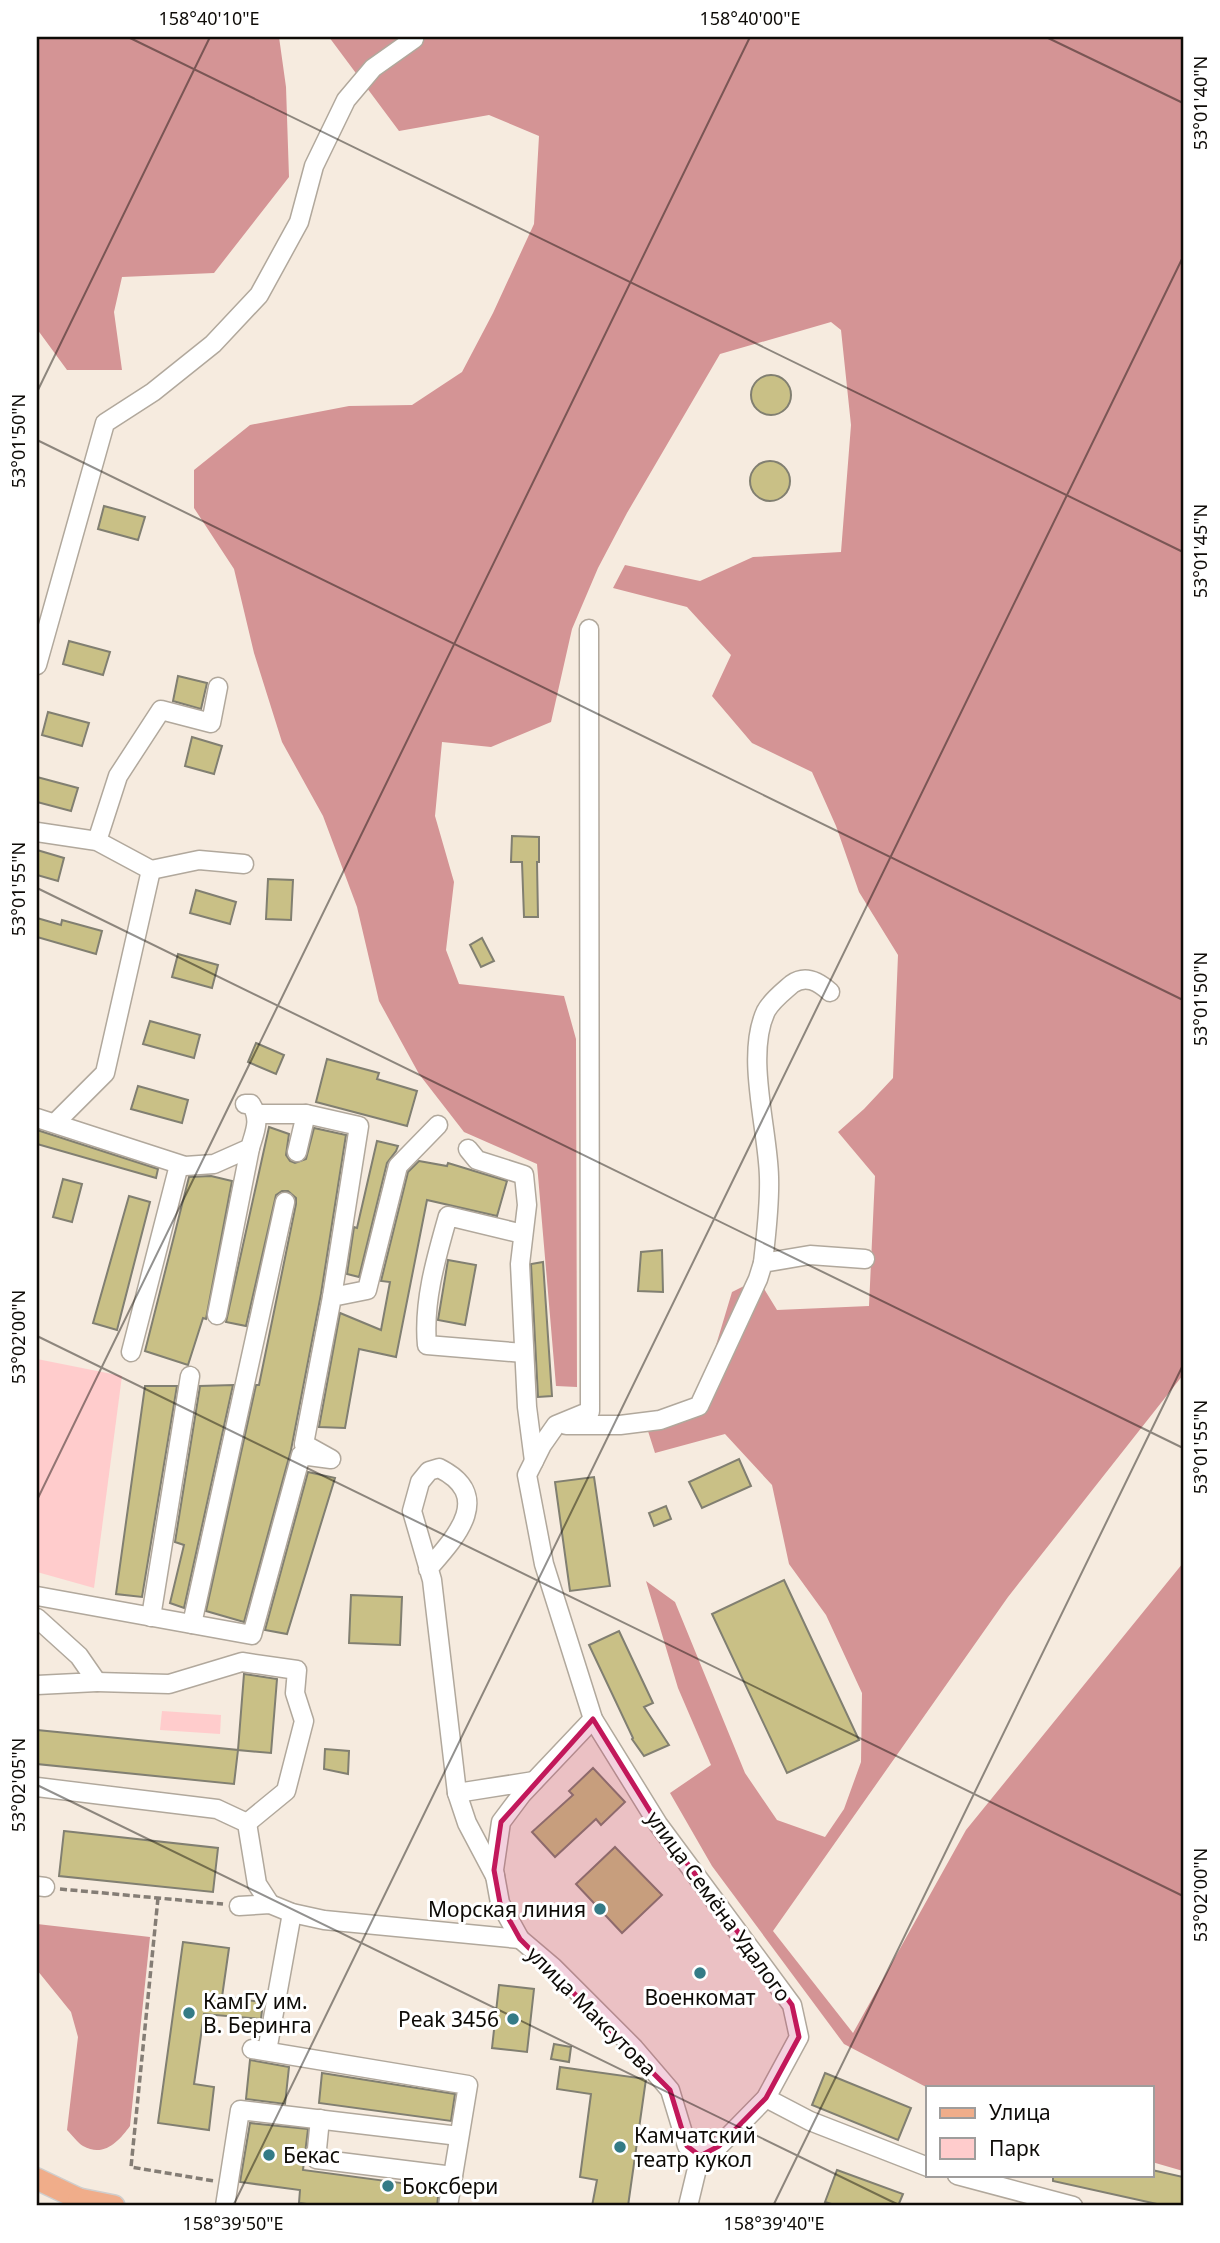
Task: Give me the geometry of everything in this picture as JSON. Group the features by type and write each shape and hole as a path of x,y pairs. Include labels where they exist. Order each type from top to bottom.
{"main road":[{"path":"37,2179 83,2203 114,2206"}],"street":[{"path":"37,666 105,423 153,392 213,344 259,295 299,222 314,166 346,100 373,68 414,39"},
{"path":"556,1424 590,1411 589,629"},
{"path":"97,841 118,775 161,710 211,723 218,687"},
{"path":"37,832 97,841 150,870 199,860 244,864"},
{"path":"55,1123 105,1073 150,870"},
{"path":"556,1424 620,1425 660,1420 699,1406 758,1279 762,1263 770,1204 769,1157 758,1083 763,1021 771,1003 798,980 811,979 830,992"},
{"path":"37,1595 252,1635 301,1455 331,1459 304,1444 332,1297 359,1126 306,1114 251,1109 258,1124 250,1148 218,1315"},
{"path":"297,1152 306,1114"},
{"path":"37,1118 179,1165 214,1164 250,1148"},
{"path":"332,1297 367,1290 398,1166 438,1125"},
{"path":"468,1149 478,1160 524,1175 527,1205 520,1264 527,1407 534,1461"},
{"path":"131,1352 179,1165"},
{"path":"192,1624 285,1202"},
{"path":"523,1234 448,1216 436,1260 425,1321 427,1345 524,1353"},
{"path":"762,1263 810,1255 865,1259"},
{"path":"151,1616 190,1376"},
{"name":"улица Семёна Удалого","path":"556,1424 527,1475 544,1564 593,1719 658,1824 792,2005 799,2037 766,2098"},
{"path":"428,1569 458,1535 468,1504 463,1487 454,1475 439,1468 429,1471 420,1482 412,1511 428,1569 457,1793 467,1823 495,1877"},
{"path":"37,1618 79,1656 97,1682"},
{"path":"37,1685 97,1682 169,1684 243,1662 298,1670 295,1693 304,1721 286,1790 247,1824"},
{"path":"520,1939 500,1903 495,1877 501,1822 534,1781 593,1719"},
{"path":"457,1793 534,1781"},
{"path":"37,1787 218,1809 247,1824"},
{"path":"247,1824 257,1884 270,1905"},
{"path":"239,1906 270,1905 292,1913 336,1921 520,1939"},
{"path":"292,1913 259,2050 468,2085 448,2206"},
{"name":"улица Максутова","path":"520,1939 563,1976 634,2048 670,2090 687,2146 700,2156"},
{"path":"688,2206 700,2156 719,2146 766,2098 810,2121 926,2166"},
{"path":"225,2206 240,2110 459,2136"},
{"path":"320,2119 316,2159 453,2176"},
{"path":"961,2176 1073,2206"}],"path":[{"path":"41,1887 239,1906"},
{"path":"158,1898 131,2167 229,2183"}],"highlighted area":[{"path":"593,1719 658,1824 792,2005 799,2037 766,2098 719,2146 700,2156 687,2146 670,2090 520,1939 500,1903 494,1870 501,1822"}],"green space":[{"path":"37,1359 122,1376 94,1588 37,1572"},
{"path":"162,1711 221,1715 220,1734 160,1730"}],"shaded area":[{"path":"37,37 279,37 286,87 289,177 214,273 122,277 114,312 122,370 67,370 37,329"},
{"path":"329,37 1183,37 1183,1375 1008,1597 773,1931 853,2033 966,1830 1183,1563 1183,2171 1154,2163 1154,2086 926,2087 844,2044 712,1866 670,1793 711,1765 678,1688 646,1581 675,1602 745,1773 777,1820 825,1837 844,1809 861,1762 862,1693 826,1615 789,1564 772,1485 725,1434 655,1453 647,1428 701,1395 732,1292 758,1279 777,1310 869,1306 875,1176 838,1132 893,1078 898,955 859,892 836,826 812,772 752,743 712,696 731,655 687,607 613,588 625,565 700,581 753,557 841,552 851,425 841,330 831,322 720,354 598,568 572,629 551,722 491,747 442,742 435,816 454,882 446,950 459,984 564,996 576,1039 577,1387 556,1386 537,1164 464,1132 419,1074 379,1001 357,907 323,816 282,742 254,653 234,569 194,508 194,470 250,425 349,406 412,405 462,372 534,224 539,136 489,115 399,131"},
{"path":"37,1924 150,1937 130,2126 116,2142 104,2149 83,2146 67,2130 78,2037 71,2012 37,1970"}],"building":[{"path":"771,375 785,381 791,395 785,409 771,415 757,409 751,395 757,381"},
{"path":"770,461 784,467 790,481 784,495 770,501 756,495 750,481 756,467"},
{"path":"104,506 145,517 138,540 98,529"},
{"path":"69,641 110,652 103,675 63,664"},
{"path":"178,676 207,683 201,709 173,701"},
{"path":"48,712 89,723 82,746 42,735"},
{"path":"192,737 222,746 214,774 185,766"},
{"path":"37,777 78,788 71,811 37,802"},
{"path":"512,836 539,837 538,917 524,917 522,862 511,862"},
{"path":"37,850 64,858 58,881 37,875"},
{"path":"268,879 293,880 291,920 266,919"},
{"path":"196,890 236,902 230,924 190,913"},
{"path":"37,918 61,925 62,920 102,931 96,954 37,937"},
{"path":"482,938 494,961 481,967 470,945"},
{"path":"178,954 218,965 212,988 172,977"},
{"path":"150,1021 200,1035 194,1058 143,1044"},
{"path":"256,1043 284,1055 276,1074 248,1062"},
{"path":"327,1059 379,1073 377,1079 417,1091 407,1126 316,1102"},
{"path":"138,1086 188,1100 182,1123 131,1109"},
{"path":"269,1127 289,1134 286,1155 295,1163 306,1159 314,1128 346,1135 321,1294 291,1450 244,1622 206,1611 256,1385 259,1385 296,1204 296,1198 288,1191 276,1195 246,1326 226,1322"},
{"path":"37,1130 158,1169 156,1178 37,1144"},
{"path":"377,1141 398,1146 387,1163 359,1277 347,1274 354,1227 357,1228"},
{"path":"419,1161 447,1166 448,1163 507,1181 497,1216 427,1200 396,1357 359,1349 345,1428 319,1427 340,1313 381,1330 390,1282 381,1281 408,1172"},
{"path":"211,1176 232,1181 206,1319 203,1318 188,1365 145,1351 189,1177"},
{"path":"63,1179 82,1184 72,1222 53,1217"},
{"path":"129,1196 150,1202 117,1330 93,1323"},
{"path":"662,1250 663,1292 638,1291 641,1252"},
{"path":"448,1260 476,1265 465,1325 438,1320"},
{"path":"543,1262 552,1396 538,1397 531,1264"},
{"path":"233,1385 184,1608 170,1603 184,1545 175,1542 200,1386"},
{"path":"145,1386 177,1386 142,1597 116,1594"},
{"path":"739,1459 751,1486 702,1508 689,1482"},
{"path":"308,1472 335,1478 287,1634 265,1630"},
{"path":"594,1477 610,1586 570,1591 555,1482"},
{"path":"666,1506 671,1519 654,1526 649,1513"},
{"path":"784,1580 859,1740 787,1773 712,1614"},
{"path":"351,1595 402,1597 400,1645 349,1643"},
{"path":"619,1631 653,1703 644,1707 669,1745 644,1756 632,1739 589,1645"},
{"path":"244,1674 277,1679 271,1753 238,1750"},
{"path":"37,1730 238,1750 234,1784 37,1764"},
{"path":"325,1749 349,1751 348,1774 324,1769"},
{"path":"593,1768 625,1802 601,1825 596,1819 555,1857 532,1832 573,1795 569,1791"},
{"path":"64,1831 218,1848 213,1892 59,1876"},
{"path":"615,1847 662,1895 622,1933 576,1884"},
{"name":"КамГУ им. В. Беринга","path":"183,1942 229,1948 222,1997 263,2002 261,2019 204,2014 194,2084 214,2087 209,2130 158,2123"},
{"name":"Peak 3456","path":"499,1985 534,1989 527,2052 492,2048"},
{"path":"554,2044 571,2047 569,2062 551,2059"},
{"path":"250,2060 289,2067 285,2104 246,2099"},
{"path":"560,2067 646,2079 628,2206 592,2206 597,2180 580,2177 591,2094 557,2089"},
{"path":"322,2073 455,2094 451,2121 319,2103"},
{"path":"825,2073 911,2108 898,2140 812,2105"},
{"path":"250,2123 308,2129 303,2170 439,2188 437,2206 322,2206 299,2203 300,2190 240,2182"},
{"path":"837,2170 903,2194 898,2206 838,2206 825,2202"},
{"path":"1154,2170 1183,2177 1183,2206 1166,2206 1053,2181 1053,2176 1154,2176"}],"place":[{"name":"Морская линия","path":"600,1909"},
{"name":"Военкомат","path":"700,1973"},
{"name":"КамГУ им. В. Беринга","path":"189,2013"},
{"name":"Peak 3456","path":"513,2019"},
{"name":"Камчатский театр кукол","path":"620,2147"},
{"name":"Бекас","path":"269,2155"},
{"name":"Боксбери","path":"388,2186"}]}
